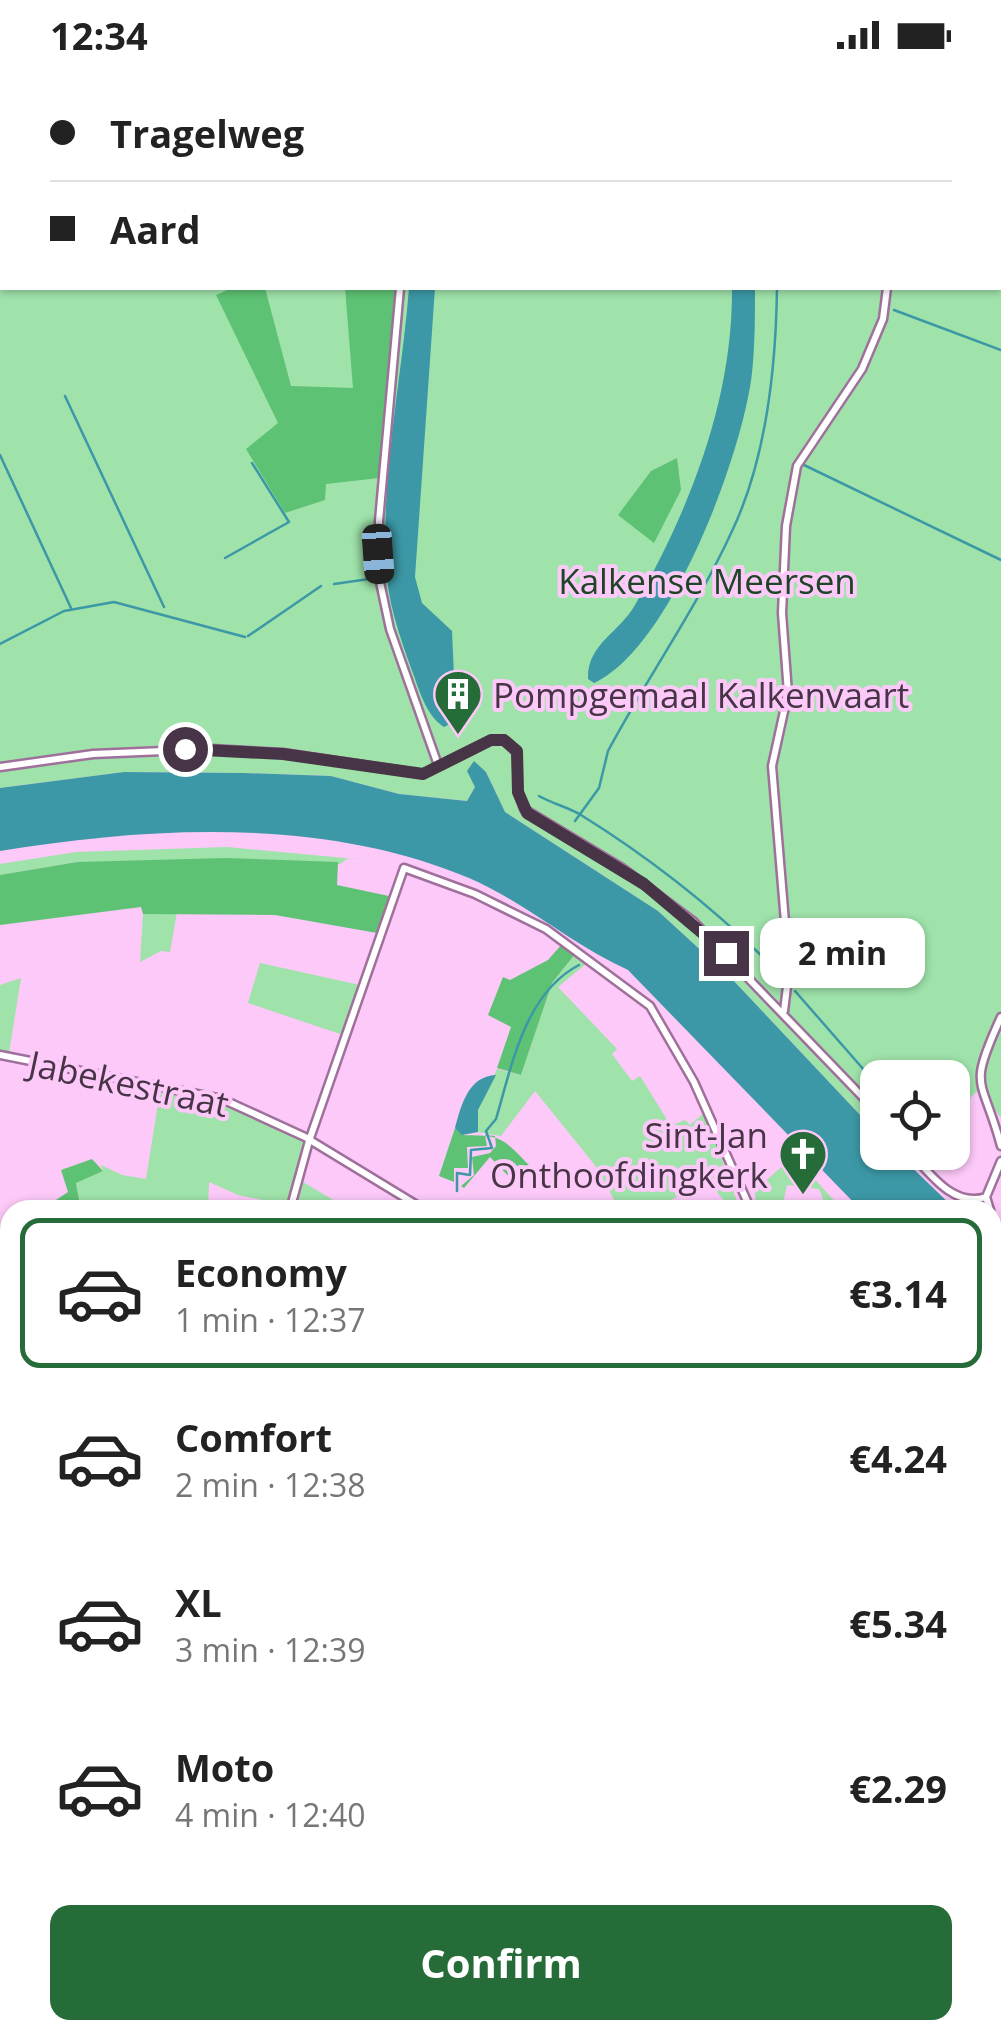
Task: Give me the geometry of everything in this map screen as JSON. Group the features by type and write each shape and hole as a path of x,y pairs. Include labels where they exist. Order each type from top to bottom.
{"street":[{"path":"400,290 379,521 380,582 390,629 438,766"},
{"path":"784,1012 789,970 772,766 788,694 782,613 786,526 797,466 862,369 883,319 887,290"},
{"path":"0,767 93,754 198,749 283,754 413,774 491,740 512,745 517,753 520,805 527,813 622,868 677,908 784,1012 860,1094"},
{"path":"293,1200 404,868 475,894 546,930 650,1006 694,1082 747,1200"},
{"path":"1001,1016 978,1074 980,1092 1001,1146"},
{"name":"Jabekestraat","path":"0,1055 222,1099 310,1141 408,1200"},
{"path":"987,1200 1001,1161"},
{"path":"929,1170 958,1198 968,1200"},
{"path":"976,1200 986,1197"}],"green space":[{"name":"Kalkense Meersen","path":"0,290 1001,290 1001,1118 980,1089 970,1098 970,1060 860,1060 860,1115 732,979 658,911 505,812 486,772 477,766 472,767 475,787 467,801 399,794 331,776 124,772 0,788"},
{"path":"227,290 266,290 291,386 353,388 345,290 396,290 379,478 326,484 325,500 285,513 246,449 278,423 216,295"},
{"path":"677,458 681,490 654,543 618,515 651,471"},
{"path":"227,847 348,858 340,864 77,862 0,875 0,864 76,852"},
{"path":"226,858 338,862 337,885 389,896 377,933 275,915 143,914 141,907 0,925 0,875 77,862"},
{"path":"177,912 170,952 161,951 140,962 143,914"},
{"path":"562,944 575,954 552,983 521,1075 497,1068 511,1027 488,1015 503,977 510,980 548,960"},
{"path":"575,954 587,963 558,987 617,1049 612,1054 632,1081 640,1076 671,1126 685,1120 690,1125 705,1112 736,1200 724,1200 710,1184 670,1200 614,1200 594,1164 535,1091 501,1136 478,1132 478,1110 497,1069 521,1075 552,983"},
{"path":"260,963 360,985 343,1035 248,1003"},
{"path":"21,978 9,1053 0,1051 0,985"},
{"path":"160,1091 236,1108 307,1143 289,1200 238,1195 209,1182 208,1200 79,1200 76,1182 103,1171 101,1165 122,1175 146,1179"},
{"path":"455,1128 463,1135 485,1136 487,1146 467,1147 468,1168 454,1168 454,1182 439,1176"},
{"path":"495,1138 529,1165 516,1184 490,1157 464,1188 461,1186 474,1175 472,1157 490,1153 496,1146"},
{"path":"794,1156 834,1200 824,1200 819,1189 787,1185 784,1200 756,1200 755,1190"},
{"path":"92,1159 103,1171 76,1183 79,1200 56,1200 68,1192 61,1170"},
{"path":"303,1182 333,1200 298,1200"}],"shaded area":[{"path":"409,290 435,290 415,577 422,603 452,631 456,721 444,727 432,716 420,692 391,604 385,530"},
{"path":"732,290 755,290 754,352 746,408 718,497 675,591 650,631 623,663 594,683 588,679 593,657 635,605 690,492 716,412 730,330"},
{"path":"474,761 486,772 505,812 658,911 732,979 860,1115 860,1170 915,1170 946,1200 851,1200 628,970 469,878 414,858 356,845 237,832 117,836 0,851 0,788 124,772 331,776 399,794 467,801 475,787 467,771"},
{"path":"496,1075 478,1110 478,1132 462,1135 455,1128 467,1094 479,1081"}],"waterway":[{"path":"575,821 599,788 608,751 704,586 744,501 767,411 777,290"},
{"path":"894,310 1001,350"},
{"path":"65,396 164,607"},
{"path":"0,455 71,608"},
{"path":"225,558 289,522 252,463"},
{"path":"804,465 1001,560"},
{"path":"334,584 369,579"},
{"path":"248,636 321,586"},
{"path":"0,644 64,611 114,602 245,637"},
{"path":"539,796 581,815 660,869 734,929 780,974"},
{"path":"457,1191 457,1173 470,1175 471,1150 492,1148 486,1131 496,1119 515,1054 533,1012 561,977 579,965"},
{"path":"795,991 860,1065"}],"place":[{"name":"Pompgemaal Kalkenvaart","path":"458,736"},
{"name":"Sint-Jan Onthoofdingkerk","path":"803,1196"}],"route":[{"path":"185,749 283,754 423,774 491,740 504,740 517,751 520,805 527,813 644,884 694,922 726,953"}]}
